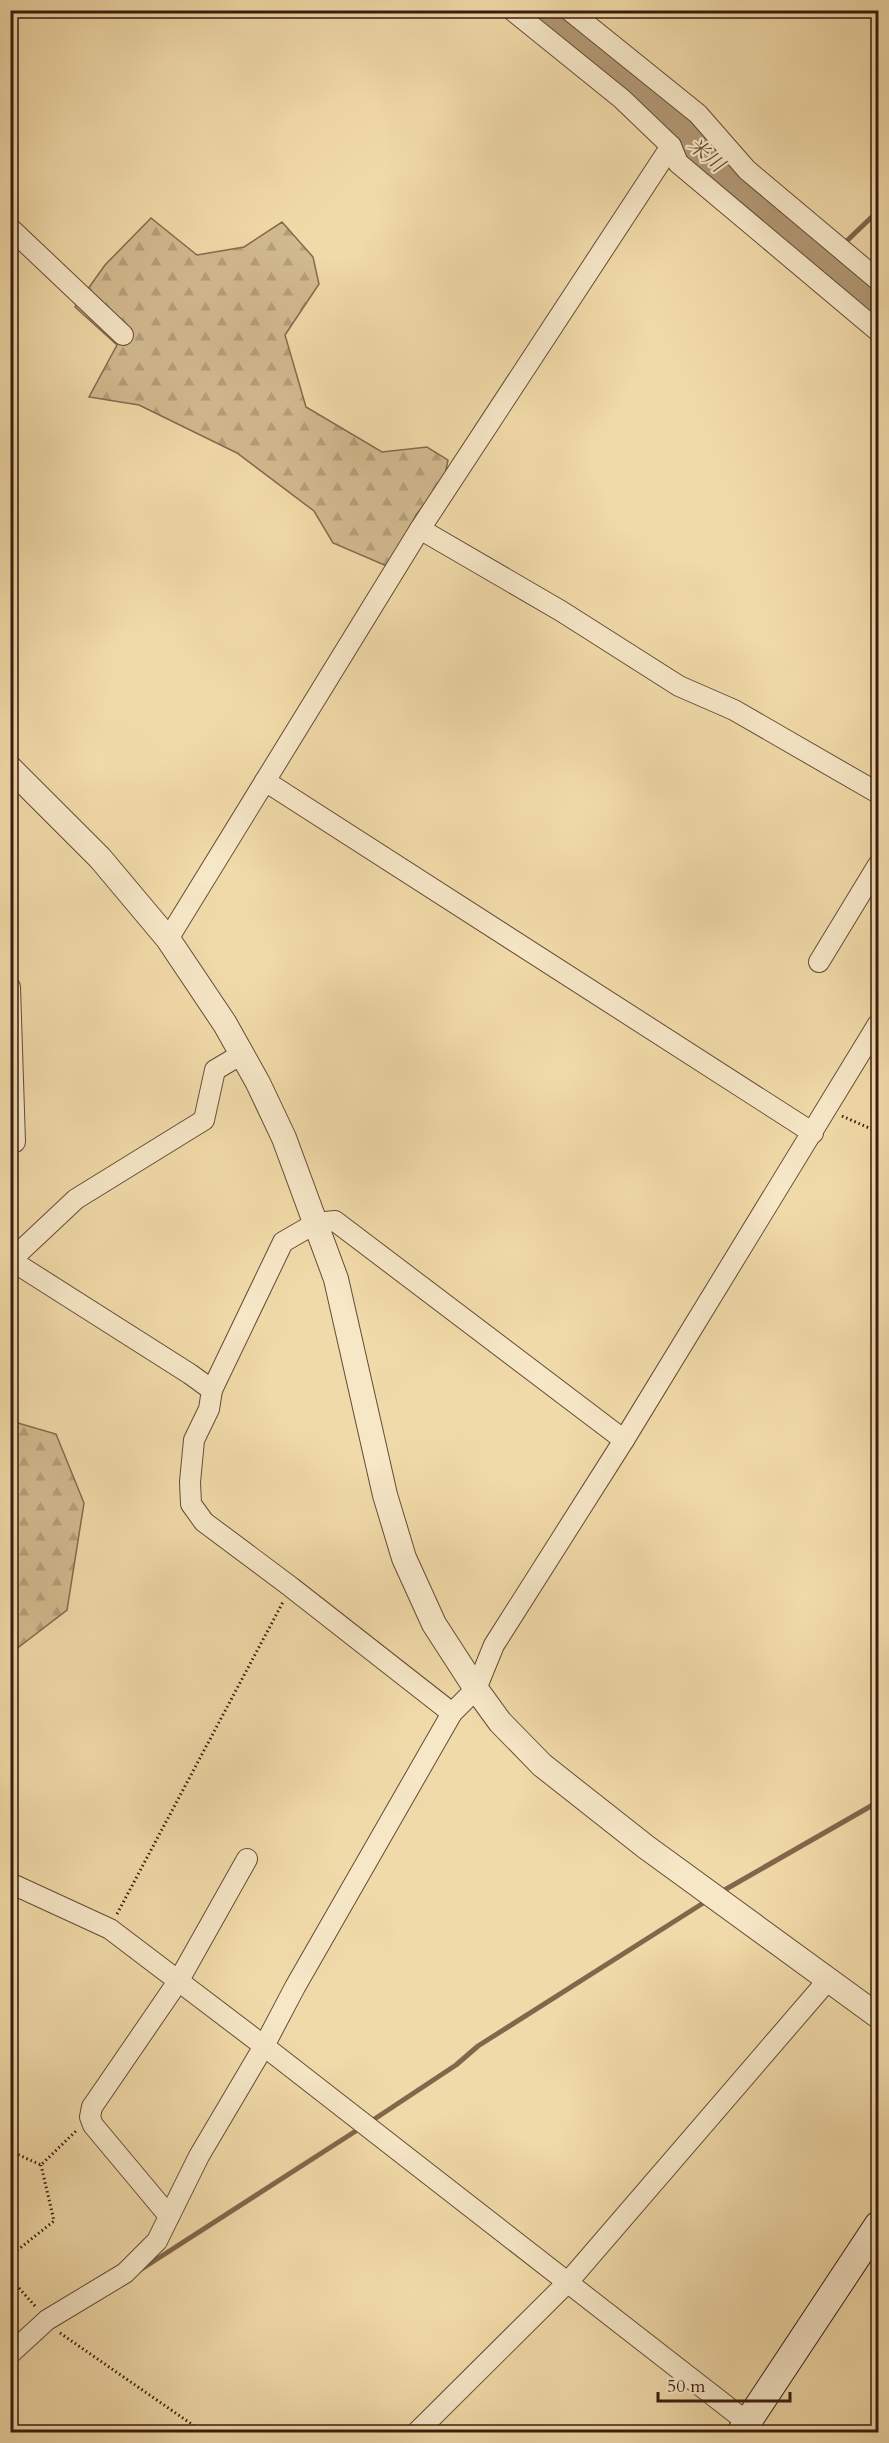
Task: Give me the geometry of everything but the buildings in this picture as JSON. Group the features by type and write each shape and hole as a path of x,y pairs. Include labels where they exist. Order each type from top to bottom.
{"main road":[{"path":"744,2427 879,2225"}],"street":[{"path":"512,10 622,99 671,146 678,163 879,331"},
{"path":"569,10 698,114 747,170 879,280"},
{"path":"168,939 420,529 671,146"},
{"path":"10,228 123,335"},
{"path":"420,529 561,611 679,686 734,710 879,793"},
{"path":"13,775 100,858 168,939 242,1054 258,1083 284,1138 336,1279 385,1495 404,1558 434,1624 476,1689 500,1722 542,1765 646,1847 879,2016"},
{"path":"265,781 813,1133"},
{"path":"819,962 879,865"},
{"path":"10,987 15,1142 10,1142"},
{"path":"10,2354 47,2320 125,2273 157,2241 199,2156 264,2046 295,1987 452,1713 476,1689 494,1645 624,1440 879,1024"},
{"path":"212,1390 21,1266 10,1262 76,1199 204,1120 215,1070 242,1054"},
{"path":"452,1713 204,1522 191,1504 190,1482 194,1440 208,1409 212,1390 283,1242 316,1222 335,1221 624,1440"},
{"path":"169,2216 93,2125 90,2117 92,2107 179,1980 247,1860"},
{"path":"10,1883 110,1929 179,1980 568,2282 744,2427"},
{"path":"417,2433 568,2282 828,1980"}],"path":[{"path":"827,1110 879,1132"},
{"path":"110,1929 291,1587"},
{"path":"41,2165 90,2117"},
{"path":"10,2151 41,2165"},
{"path":"10,2256 54,2221 41,2165"},
{"path":"10,2278 60,2332 203,2433"}],"green space":[{"path":"151,218 197,255 244,247 282,222 313,257 319,284 285,335 306,407 382,452 427,447 448,460 444,480 416,515 389,567 333,543 314,511 237,453 139,405 89,397 117,345 75,307 105,265"},
{"path":"11,1421 56,1434 84,1503 67,1610 11,1653"}],"waterway":[{"name":"米川","path":"533,10 665,118 878,299"},
{"path":"830,257 878,211"},
{"path":"721,1892 878,1802"},
{"path":"370,2122 456,2065 478,2046 708,1900"},
{"path":"140,2270 362,2127"}]}
